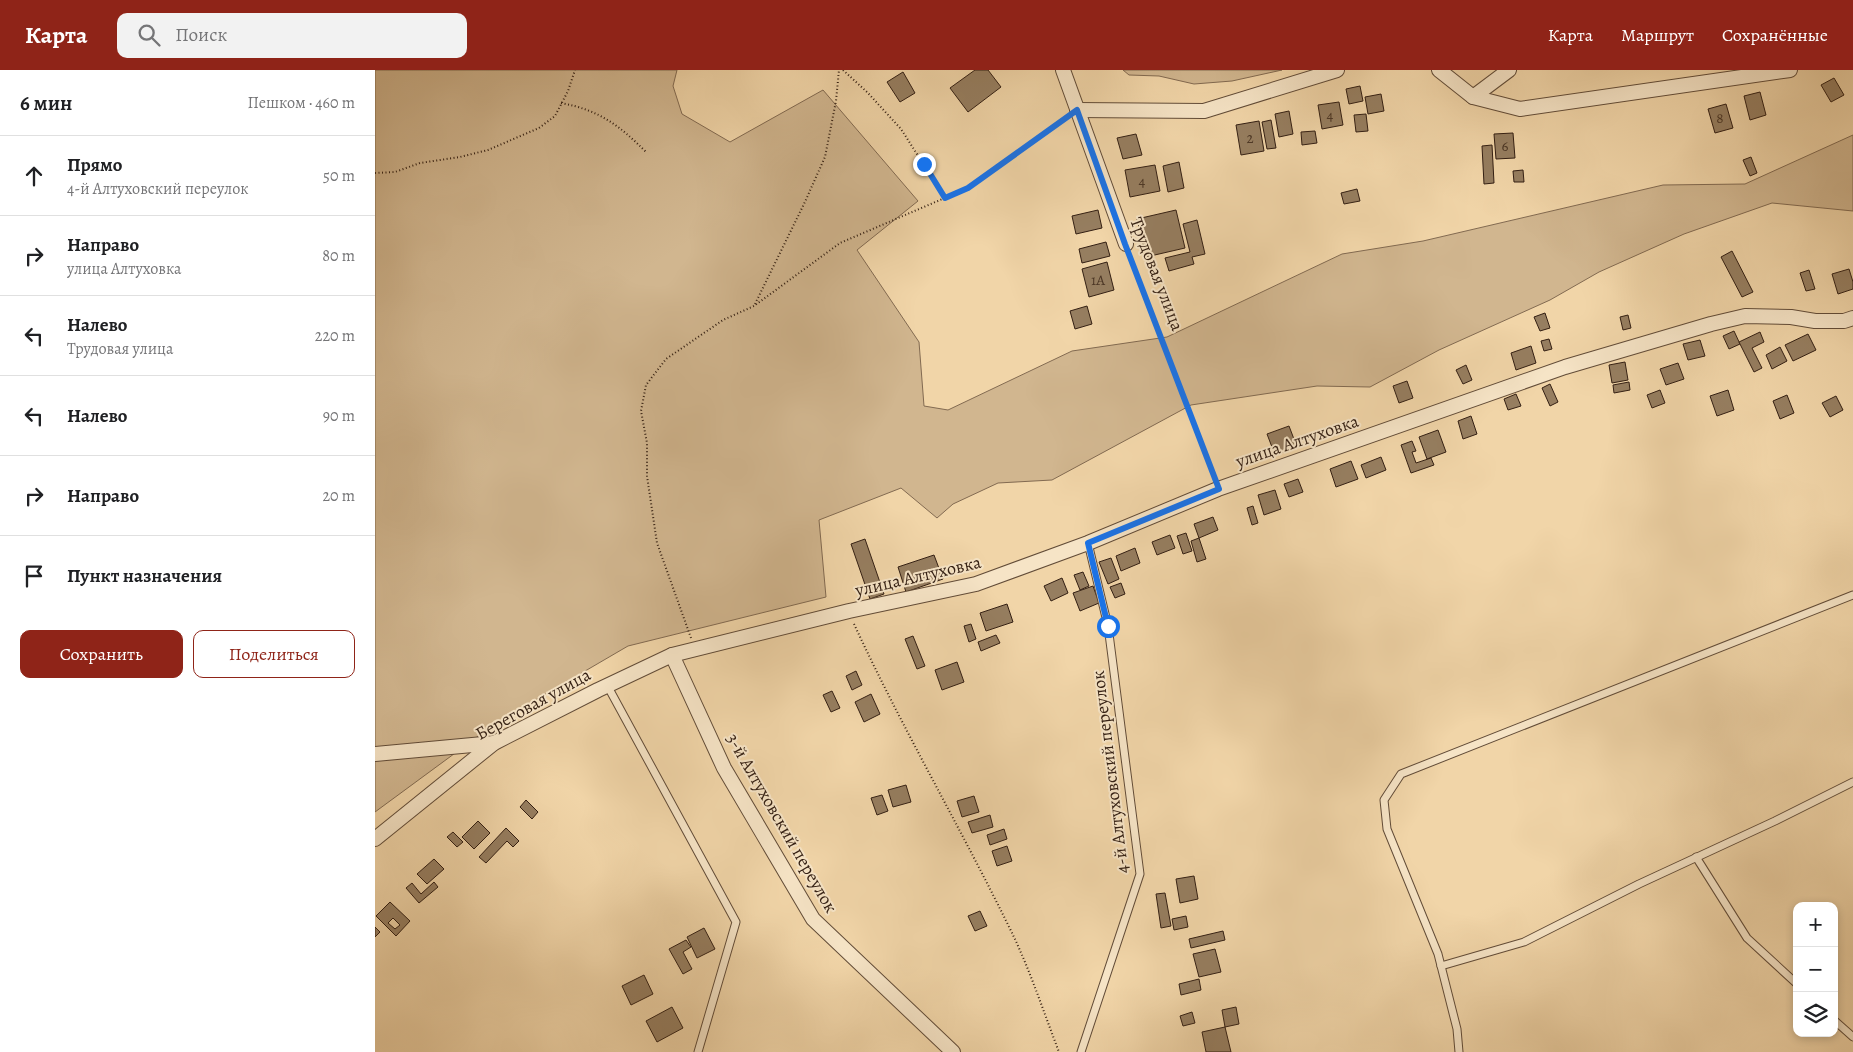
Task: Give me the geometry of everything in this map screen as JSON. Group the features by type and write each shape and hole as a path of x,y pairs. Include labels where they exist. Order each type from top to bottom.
{"street":[{"name":"Трудовая улица","path":"1063,70 1125,244"},
{"path":"1077,110 1204,111 1337,70"},
{"path":"1439,70 1473,97 1520,109 1790,70"},
{"path":"1473,97 1509,70"},
{"name":"улица Алтуховка","path":"672,655 975,584 1088,543 1219,489 1565,367 1711,324 1745,316 1791,317 1815,321 1844,321 1853,318"},
{"name":"Береговая улица","path":"375,839 495,743 672,655"},
{"name":"3-й Алтуховский переулок","path":"672,655 724,768 813,920 953,1052"},
{"path":"375,754 495,743"}],"lane":[{"name":"4-й Алтуховский переулок","path":"1081,1052 1140,874 1108,626 1088,543"},
{"path":"1459,1052 1457,1029 1439,954 1387,829 1384,800 1401,774 1853,595"},
{"path":"607,686 736,922 697,1052"},
{"path":"1441,966 1524,942 1639,884 1775,821 1853,782"},
{"path":"1697,857 1747,938 1793,980"},
{"path":"1838,1024 1853,1037"}],"path":[{"path":"375,173 395,172 420,164 488,150 539,128 555,116 575,70"},
{"path":"754,306 801,212 825,156 836,101 839,70"},
{"path":"843,70 868,93 901,130 945,198"},
{"path":"561,103 581,107 603,117 628,134 646,152"},
{"path":"695,650 657,543 648,485 647,443 641,411 646,385 666,359 723,320 754,306 840,243 968,188 1077,110"},
{"name":"Трудовая улица","path":"1125,244 1219,489"},
{"path":"849,612 884,688 1014,938 1059,1052"}],"shaded area":[{"path":"375,70 677,70 673,86 682,114 730,142 823,90 918,201 857,250 919,342 924,406 948,410 1072,351 1167,337 1342,254 1423,241 1663,185 1745,184 1853,135 1853,211 1772,203 1684,234 1599,272 1550,300 1439,350 1370,387 1317,386 1191,405 1052,480 998,483 953,504 937,518 901,488 819,520 826,597 628,646 496,723 375,812"},
{"path":"1123,70 1282,70 1232,81 1194,84 1159,76 1129,75"}],"building":[{"path":"975,70 988,70 1001,87 968,112 950,88"},
{"path":"903,72 915,93 900,102 887,82"},
{"path":"1834,78 1844,95 1831,102 1821,85"},
{"path":"1360,86 1363,101 1349,104 1346,89"},
{"path":"1760,92 1766,115 1750,120 1744,96"},
{"path":"1381,94 1384,111 1368,114 1365,97"},
{"path":"1339,102 1343,125 1322,129 1318,105"},
{"path":"1726,104 1733,128 1715,133 1708,109"},
{"path":"1289,111 1293,134 1279,137 1275,114"},
{"path":"1366,114 1368,131 1356,132 1354,115"},
{"path":"1271,120 1276,148 1267,149 1262,122"},
{"path":"1259,121 1264,151 1241,155 1236,125"},
{"path":"1315,131 1317,143 1302,145 1301,132"},
{"path":"1513,133 1515,158 1496,159 1494,134"},
{"path":"1136,134 1142,155 1123,159 1117,138"},
{"path":"1492,145 1494,183 1484,184 1482,146"},
{"path":"1751,157 1757,173 1750,176 1743,160"},
{"path":"1179,162 1184,188 1168,192 1163,166"},
{"path":"1155,165 1160,191 1130,197 1125,170"},
{"path":"1523,170 1524,182 1514,182 1513,171"},
{"path":"1357,189 1360,201 1344,204 1341,193"},
{"path":"1098,210 1102,228 1076,234 1072,216"},
{"path":"1176,210 1185,248 1146,257 1137,219"},
{"path":"1197,220 1205,254 1192,257 1194,264 1169,271 1165,258 1190,252 1183,224"},
{"path":"1106,242 1110,256 1082,263 1079,249"},
{"path":"1732,251 1753,292 1742,297 1721,257"},
{"path":"1107,262 1114,290 1089,297 1082,269"},
{"path":"1849,269 1853,289 1838,294 1832,274"},
{"path":"1809,270 1815,289 1806,291 1800,273"},
{"path":"1087,306 1092,324 1075,329 1070,311"},
{"path":"1545,313 1550,328 1540,331 1534,317"},
{"path":"1628,315 1631,328 1623,330 1620,317"},
{"path":"1734,331 1740,344 1729,349 1723,336"},
{"path":"1760,332 1764,342 1752,348 1762,368 1754,372 1739,342"},
{"path":"1808,334 1816,350 1793,361 1785,345"},
{"path":"1549,339 1552,349 1544,351 1541,341"},
{"path":"1700,340 1705,356 1688,360 1683,344"},
{"path":"1531,346 1536,363 1516,370 1511,353"},
{"path":"1780,347 1787,361 1772,369 1766,355"},
{"path":"1625,362 1628,380 1612,383 1609,365"},
{"path":"1678,363 1684,379 1666,385 1660,369"},
{"path":"1466,365 1472,380 1463,384 1456,370"},
{"path":"1407,381 1413,398 1399,403 1393,386"},
{"path":"1629,382 1630,390 1614,393 1613,385"},
{"path":"1550,384 1558,402 1550,406 1542,388"},
{"path":"1660,390 1665,403 1652,408 1647,395"},
{"path":"1728,390 1734,410 1717,416 1710,396"},
{"path":"1516,394 1521,406 1508,410 1504,399"},
{"path":"1787,395 1794,413 1780,419 1773,401"},
{"path":"1836,396 1843,410 1830,417 1822,403"},
{"path":"1471,416 1477,434 1463,439 1458,421"},
{"path":"1289,426 1297,447 1275,455 1267,434"},
{"path":"1438,430 1446,452 1427,459 1419,437"},
{"path":"1412,441 1416,451 1412,452 1416,463 1431,458 1434,465 1411,473 1401,445"},
{"path":"1381,457 1386,470 1366,478 1361,465"},
{"path":"1351,461 1358,479 1336,487 1330,469"},
{"path":"1298,479 1303,492 1289,497 1284,484"},
{"path":"1275,490 1281,509 1264,515 1258,495"},
{"path":"1253,506 1258,523 1252,525 1247,508"},
{"path":"1213,517 1218,530 1199,538 1194,524"},
{"path":"1186,533 1192,551 1183,554 1177,536"},
{"path":"1170,535 1175,548 1157,555 1152,542"},
{"path":"1199,538 1206,559 1197,562 1191,541"},
{"path":"865,539 884,594 870,599 851,544"},
{"path":"1135,548 1140,563 1121,571 1116,556"},
{"path":"934,555 943,579 906,592 898,567"},
{"path":"1111,558 1119,579 1108,584 1099,562"},
{"path":"1083,572 1089,586 1080,590 1074,575"},
{"path":"1062,578 1068,593 1051,601 1044,586"},
{"path":"1121,583 1125,594 1115,598 1110,587"},
{"path":"1093,586 1099,603 1080,611 1073,593"},
{"path":"1007,604 1013,622 986,631 980,613"},
{"path":"971,624 976,639 969,642 964,626"},
{"path":"996,635 1000,643 981,651 978,642"},
{"path":"913,636 925,666 917,669 905,639"},
{"path":"957,662 964,682 942,690 935,670"},
{"path":"856,671 862,685 852,690 846,676"},
{"path":"832,691 840,708 831,712 823,695"},
{"path":"871,694 880,714 864,722 855,702"},
{"path":"906,785 911,802 893,807 888,790"},
{"path":"882,795 888,811 877,815 871,798"},
{"path":"974,796 979,812 962,817 957,801"},
{"path":"526,800 538,812 532,819 520,807"},
{"path":"990,815 993,827 972,833 968,822"},
{"path":"478,821 490,833 474,849 462,837"},
{"path":"506,828 519,841 513,847 507,841 486,863 479,857"},
{"path":"1004,829 1007,839 990,845 987,835"},
{"path":"453,832 463,842 457,847 447,837"},
{"path":"1007,846 1012,861 997,866 992,851"},
{"path":"434,859 444,869 427,884 417,874"},
{"path":"1194,876 1198,899 1180,903 1176,879"},
{"path":"434,882 438,887 419,903 406,888 412,883 421,894"},
{"path":"1165,893 1171,926 1161,928 1156,894"},
{"path":"390,902 410,921 396,936 376,916","holes":["393,918 400,925 395,929 388,923"]},
{"path":"980,911 987,926 975,931 968,916"},
{"path":"1186,916 1188,927 1174,930 1172,919"},
{"path":"375,927 380,932 375,937"},
{"path":"704,928 715,949 697,958 687,937"},
{"path":"1223,931 1225,940 1191,948 1189,939"},
{"path":"686,940 691,947 683,952 692,969 683,974 669,949"},
{"path":"1215,949 1221,972 1199,977 1193,954"},
{"path":"644,975 653,994 631,1005 622,986"},
{"path":"1199,979 1201,990 1181,995 1179,984"},
{"path":"672,1007 683,1028 657,1042 646,1021"},
{"path":"1236,1007 1239,1024 1225,1027 1222,1010"},
{"path":"1192,1012 1195,1023 1183,1026 1180,1016"},
{"path":"1225,1027 1231,1052 1206,1052 1202,1032"}],"route":[{"path":"924,164 945,198 968,188 1077,110 1125,244 1219,489 1088,543 1108,626"}]}
